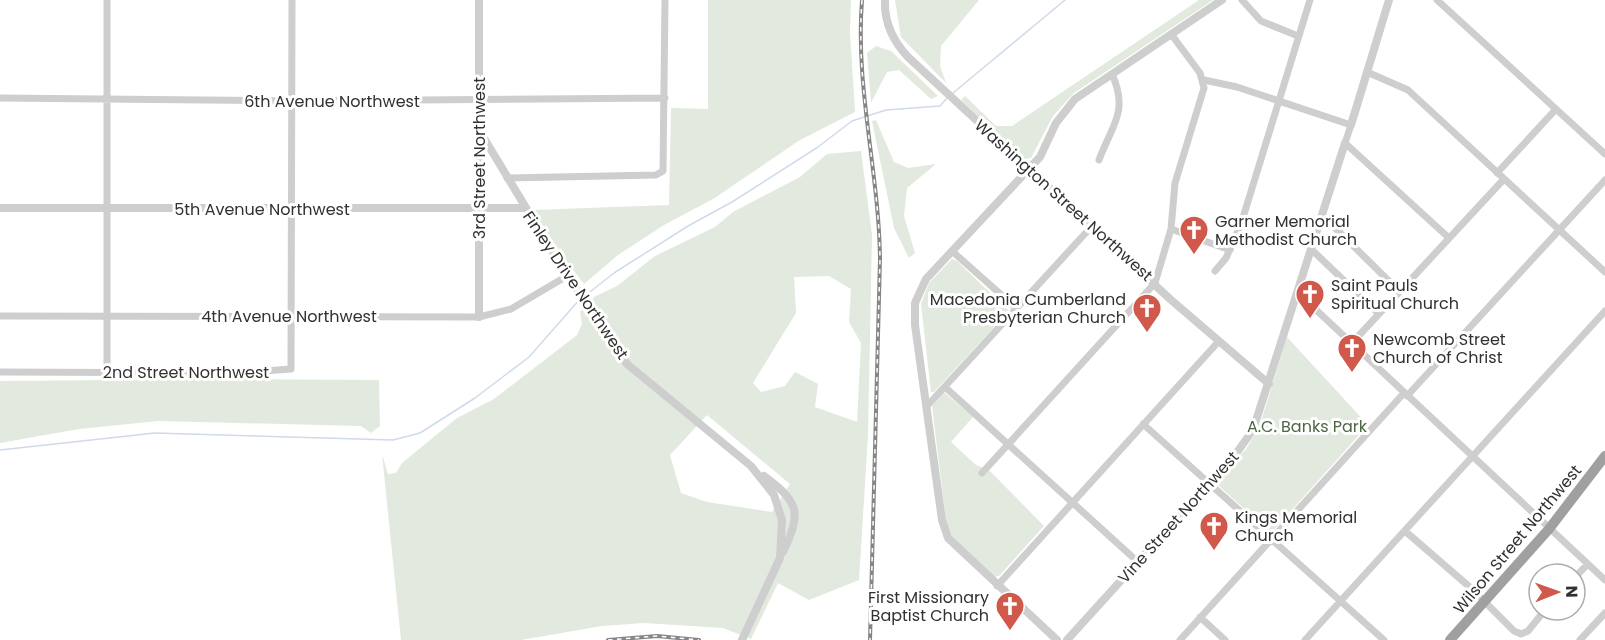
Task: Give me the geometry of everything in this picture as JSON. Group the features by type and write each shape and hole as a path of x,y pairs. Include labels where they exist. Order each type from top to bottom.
{"highway":[{"name":"Wilson Street Northwest","path":"1450,640 1549,529 1605,456"}],"street":[{"path":"107,0 107,372"},
{"name":"2nd Street Northwest","path":"0,372 287,371 292,365 292,0"},
{"name":"3rd Street Northwest","path":"479,0 479,317"},
{"path":"507,178 660,174 664,167 665,0"},
{"name":"Washington Street Northwest","path":"885,0 887,19 898,47 941,89 1269,384"},
{"path":"1057,640 952,544 945,531 915,303 926,279 1030,169 1044,151 1065,110 1082,94 1222,0"},
{"path":"1242,0 1261,21 1298,36"},
{"path":"1215,271 1230,250 1241,224 1310,0"},
{"path":"1389,0 1345,143 1449,238"},
{"path":"1437,0 1605,154"},
{"path":"1171,34 1204,80 1279,100 1351,125"},
{"path":"1367,72 1408,90 1605,272"},
{"path":"1099,160 1119,115 1119,89 1113,74"},
{"path":"982,473 1155,283 1171,229 1175,183 1196,117 1204,80"},
{"name":"6th Avenue Northwest","path":"0,98 293,101 665,98"},
{"path":"1497,173 1556,109"},
{"name":"Finley Drive Northwest","path":"479,130 567,276 627,364 792,499 796,513 793,528 742,640"},
{"name":"Vine Street Northwest","path":"1067,640 1209,483 1253,430 1345,143"},
{"path":"1352,343 1504,179"},
{"path":"1180,640 1271,538 1605,180"},
{"name":"5th Avenue Northwest","path":"0,208 525,208"},
{"path":"1322,215 1399,291"},
{"path":"927,406 1092,226"},
{"path":"1171,229 1230,250"},
{"path":"1312,250 1379,314"},
{"path":"953,252 1016,308"},
{"name":"4th Avenue Northwest","path":"0,316 479,317 511,309 567,276"},
{"path":"1298,293 1605,580"},
{"path":"1305,640 1605,311"},
{"path":"997,586 1219,341"},
{"path":"945,387 1138,562"},
{"path":"1143,424 1384,640"},
{"name":"Finley Drive Northwest","path":"751,466 774,495 780,512 780,558"},
{"path":"1405,531 1485,601 1514,631 1521,634 1528,631 1535,622"},
{"path":"1580,640 1605,613"},
{"path":"1200,617 1225,640"}],"green space":[{"path":"708,0 851,0 850,32 855,112 800,140 713,199 664,225 618,255 584,284 561,254 533,210 669,205 671,108 708,109"},
{"path":"895,0 979,0 941,46 940,66 946,83 901,37"},
{"path":"1199,0 1213,0 1074,93 1053,116 1031,158 1025,159 1021,156 961,100 965,96 996,126 1012,126"},
{"path":"876,46 891,51 938,96 931,99 899,70 887,72 871,103 867,53"},
{"path":"876,120 894,162 908,168 936,164 907,188 904,216 915,253 909,258 894,228 872,121"},
{"path":"861,151 872,235 868,435 859,580 809,600 778,583 751,639 723,628 644,623 602,626 521,640 401,640 382,454 388,474 396,473 402,463 457,418 494,399 577,335 582,324 580,312 594,297 617,286 655,256 715,227 733,212 800,177 827,154","holes":["829,276 851,289 849,322 861,343 857,422 815,407 818,384 795,372 785,386 761,392 753,383 796,313 794,277","707,415 790,484 772,512 707,502 681,493 670,455"]},
{"path":"952,259 957,261 1009,311 934,392 931,392 921,304 929,283"},
{"name":"A.C. Banks Park","path":"1287,337 1368,425 1273,531 1269,531 1218,485 1217,480 1246,449 1259,428"},
{"path":"379,380 380,426 371,433 361,426 158,421 79,429 0,443 0,381"},
{"path":"944,392 973,417 951,442 976,465 990,471 1044,526 999,576 993,577 956,542 947,529 932,406"}],"waterway":[{"path":"953,93 1065,0"},
{"path":"586,295 614,273 818,147 852,121 886,110 940,106 947,98"},
{"path":"0,450 155,433 393,440 420,433 475,398 529,357 580,299"}],"railway":[{"path":"862,0 864,97 876,194 880,259 870,640"},
{"path":"608,640 657,636 699,640"}],"place":[{"name":"Garner Memorial Methodist Church","path":"1194,256"},
{"name":"Saint Pauls Spiritual Church","path":"1310,320"},
{"name":"Macedonia Cumberland Presbyterian Church","path":"1147,334"},
{"name":"Newcomb Street Church of Christ","path":"1352,374"},
{"name":"Kings Memorial Church","path":"1214,552"},
{"name":"First Missionary Baptist Church","path":"1010,632"}]}
